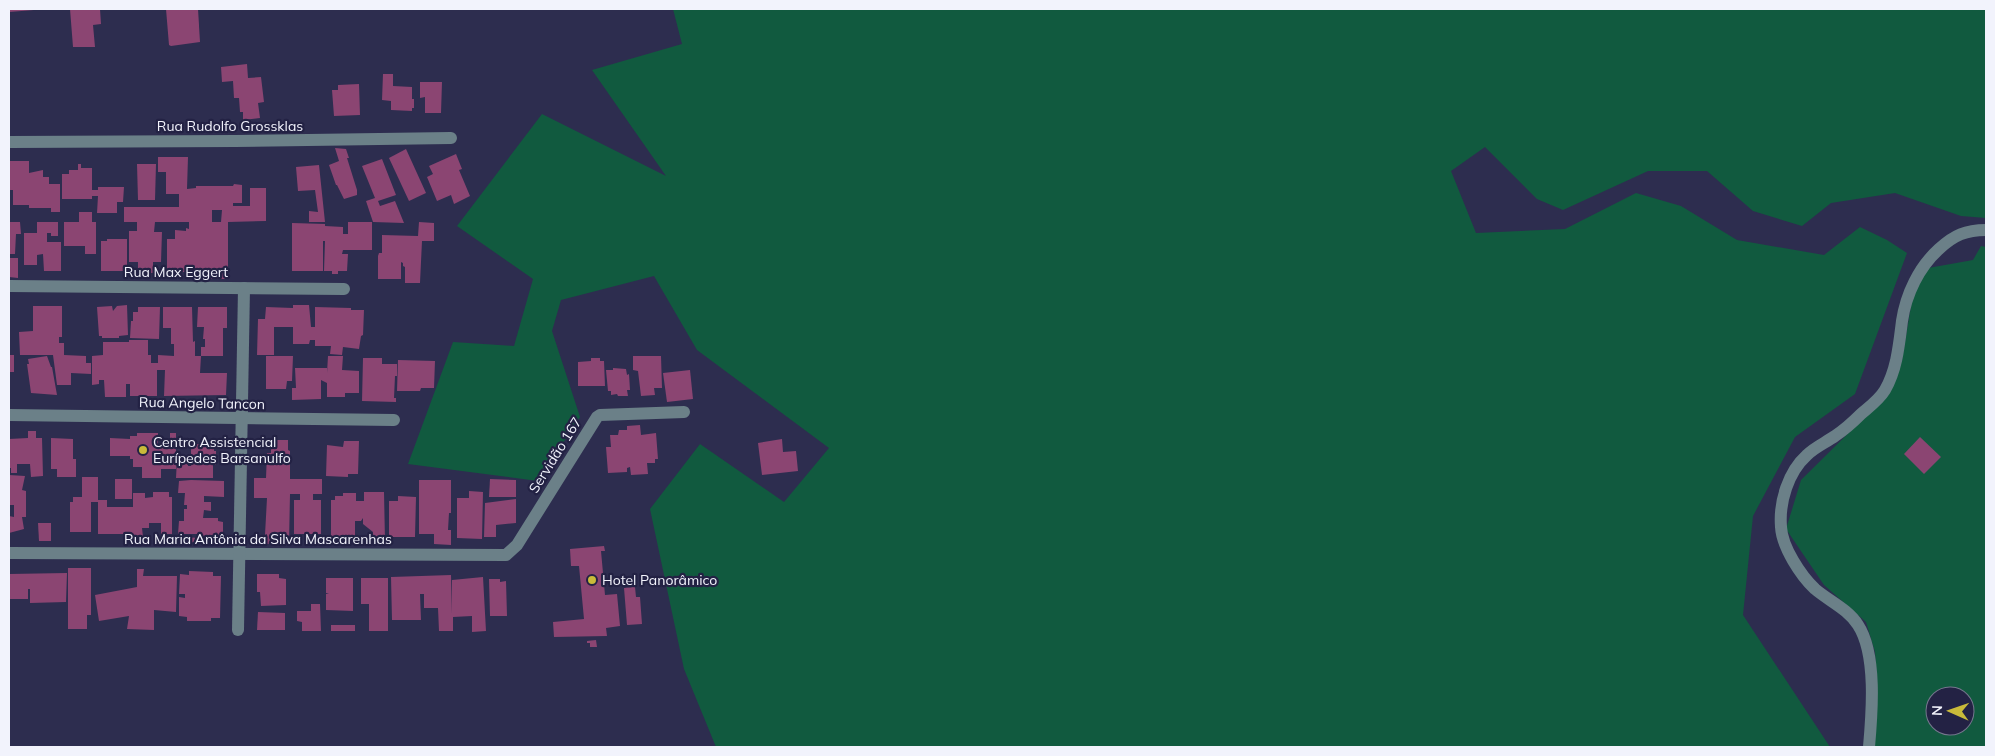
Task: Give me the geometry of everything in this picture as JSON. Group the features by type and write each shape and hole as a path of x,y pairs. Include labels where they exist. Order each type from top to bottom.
{"street":[{"name":"Rua Rudolfo Grossklas","path":"9,142 451,138"},
{"path":"1869,747 1872,689 1868,653 1864,637 1858,623 1815,588 1796,566 1780,528 1784,498 1790,476 1805,456 1819,445 1836,436 1872,406 1884,392 1893,372 1899,349 1902,319 1909,293 1921,268 1933,254 1954,237 1969,230 1986,230"},
{"name":"Rua Max Eggert","path":"9,286 344,289"},
{"path":"238,630 244,288"},
{"name":"Servidão 167","path":"506,555 517,545 597,417 600,415 684,412"},
{"name":"Rua Angelo Tancon","path":"9,415 394,420"},
{"name":"Rua Maria Antônia da Silva Mascarenhas","path":"9,553 506,555"}],"green space":[{"path":"673,9 1986,9 1986,218 1961,216 1895,193 1831,203 1802,226 1753,211 1707,171 1648,171 1563,210 1537,199 1485,147 1451,171 1476,233 1565,229 1636,193 1681,206 1737,240 1824,255 1860,227 1887,240 1907,253 1855,394 1795,437 1753,516 1743,615 1830,747 716,747 684,669 650,509 700,444 784,502 829,448 697,350 654,276 561,300 552,331 580,417 538,481 408,464 453,342 514,346 533,279 457,226 542,114 666,176 592,70 682,44"},
{"path":"1981,246 1986,247 1986,747 1874,747 1877,681 1875,652 1866,622 1824,585 1786,529 1801,480 1882,400 1902,360 1917,270 1973,260"}],"building":[{"path":"9,9 34,9 34,10 9,12"},
{"path":"70,9 100,9 101,24 93,25 95,47 73,47"},
{"path":"166,9 198,9 200,42 169,45"},
{"path":"247,64 248,78 261,77 264,102 258,103 260,118 243,120 243,112 240,112 239,98 234,98 233,81 222,82 221,67"},
{"path":"383,74 393,74 393,86 412,87 414,108 412,108 412,111 391,110 391,101 382,100"},
{"path":"420,82 442,82 441,113 425,113 425,97 420,98"},
{"path":"359,84 360,115 334,116 332,90 338,90 338,85"},
{"path":"335,148 346,149 357,195 344,199 336,185 329,165 339,161"},
{"path":"406,149 426,193 409,201 389,158"},
{"path":"456,154 462,169 459,170 470,196 454,204 451,195 437,201 427,177 433,174 429,166"},
{"path":"158,157 188,157 187,189 196,188 196,186 242,185 242,203 233,203 233,206 250,206 250,188 266,188 266,221 228,222 228,279 195,279 195,265 194,272 167,272 167,239 175,239 175,230 186,231 186,228 189,229 189,222 155,222 154,232 162,232 161,262 153,262 153,273 138,273 138,262 129,262 129,231 137,231 137,222 124,222 124,207 179,207 179,194 166,194 166,172 158,172","holes":["212,210 222,210 221,222 212,222"]},
{"path":"382,159 396,195 378,201 380,206 395,201 404,223 373,222 366,201 375,198 362,166"},
{"path":"9,161 29,161 29,173 43,170 43,177 49,177 49,184 60,184 60,212 51,212 51,208 29,208 29,205 13,205 13,190 9,190"},
{"path":"78,164 81,164 81,168 92,168 92,190 98,190 98,187 124,187 123,202 117,202 117,213 97,213 98,196 92,196 92,199 62,199 62,174 69,174 69,170 78,170"},
{"path":"137,164 156,164 155,200 138,200"},
{"path":"319,165 325,222 309,222 309,211 318,212 315,190 298,191 296,167"},
{"path":"79,212 92,212 92,222 96,222 96,254 85,254 85,246 64,246 64,222 79,222"},
{"path":"9,222 20,222 21,234 16,234 15,254 9,254"},
{"path":"37,222 58,222 58,236 51,236 51,233 47,233 47,242 61,242 61,271 44,271 43,254 37,255 37,265 24,265 24,233 37,233"},
{"path":"348,222 372,222 372,250 343,250 342,254 348,254 347,271 338,271 338,274 332,274 332,271 324,271 325,241 323,241 323,271 292,271 292,223 325,224 325,226 343,227 343,234 348,234"},
{"path":"419,222 434,223 434,241 422,241 420,283 405,283 405,267 401,262 401,279 378,279 378,256 379,253 382,253 382,235 418,236"},
{"path":"107,239 127,239 127,271 101,271 101,241 107,241"},
{"path":"9,258 18,258 18,278 9,277"},
{"path":"127,305 128,335 119,336 119,338 102,338 102,336 99,336 97,307 112,306 113,311 117,306"},
{"path":"293,305 309,305 311,327 315,327 315,307 364,310 363,335 361,336 359,349 343,347 342,355 330,354 331,346 315,346 315,340 310,340 309,344 293,344 293,327 274,327 274,355 257,355 258,319 265,319 266,307 293,308"},
{"path":"33,306 62,306 62,337 59,337 59,343 64,343 64,355 86,356 86,363 91,363 91,374 71,373 71,385 57,385 53,355 20,355 19,332 33,331"},
{"path":"138,307 160,307 159,339 130,338 133,312 138,312"},
{"path":"163,307 192,307 193,342 195,341 195,356 201,356 200,373 227,373 226,395 164,396 165,370 157,370 157,396 130,396 130,384 126,384 126,397 105,397 104,380 99,380 99,384 92,385 92,356 103,355 103,342 148,340 148,355 151,355 151,363 158,363 158,355 174,356 174,344 171,344 171,328 163,328"},
{"path":"198,307 227,307 227,328 223,328 223,356 201,356 201,347 205,347 205,339 203,339 204,327 197,327"},
{"path":"9,355 14,355 14,372 9,372"},
{"path":"47,356 52,367 57,395 31,393 28,359"},
{"path":"266,356 293,356 292,381 287,381 286,389 266,389"},
{"path":"328,356 343,356 342,370 359,371 359,393 345,393 345,397 327,397 327,383 321,380 321,399 292,400 292,388 296,388 295,368 327,368 327,373"},
{"path":"633,356 661,356 662,388 654,388 655,395 641,396 638,371 633,370"},
{"path":"363,358 382,358 382,364 397,364 394,398 396,398 396,402 362,401"},
{"path":"591,358 600,358 600,361 604,361 605,386 578,386 578,362 591,361"},
{"path":"398,360 435,361 434,388 421,388 420,391 397,391"},
{"path":"613,368 626,369 627,375 629,374 630,390 627,390 628,396 611,395 611,391 608,391 606,370 613,370"},
{"path":"690,370 693,399 667,402 663,373"},
{"path":"640,425 641,435 656,433 658,459 655,459 655,463 647,463 648,474 631,475 630,467 627,468 627,472 608,473 606,447 611,447 610,435 618,435 619,430 627,430 627,426"},
{"path":"28,431 36,431 36,438 42,438 43,476 31,477 30,464 17,464 17,473 11,473 11,468 9,468 9,439 28,438"},
{"name":"Centro Assistencial Eurípedes Barsanulfo","path":"137,433 158,433 158,444 170,444 170,433 176,433 176,469 161,469 161,478 142,478 142,467 133,467 133,459 130,459 130,456 110,456 110,438 130,439 130,436 137,436"},
{"path":"1920,437 1941,457 1924,474 1904,454"},
{"path":"51,438 73,439 73,459 76,459 76,477 57,477 57,469 51,469"},
{"path":"782,439 783,452 796,451 798,471 762,475 758,443"},
{"path":"271,440 288,440 290,479 322,479 322,494 313,494 313,500 321,500 321,534 294,534 294,500 300,500 300,494 290,494 289,544 280,544 280,535 275,535 275,544 267,544 267,534 265,535 267,498 254,498 254,478 266,478 267,453 271,453"},
{"path":"344,441 359,441 358,474 348,474 348,477 326,476 327,445 343,447"},
{"path":"201,442 214,442 216,465 213,465 213,478 176,478 177,459 188,459 188,466 191,466 191,444 201,444"},
{"path":"9,475 25,476 22,490 26,491 26,517 22,517 24,529 9,533 9,516 14,517 14,505 9,505"},
{"path":"82,477 98,477 98,500 107,500 107,507 133,507 133,493 145,493 145,498 153,497 153,492 169,492 169,497 172,497 172,534 161,534 161,523 149,523 149,528 142,528 143,537 133,537 133,534 98,534 98,502 91,502 91,532 70,532 70,502 73,502 73,497 82,497"},
{"path":"115,479 132,479 132,499 115,499"},
{"path":"490,479 516,480 516,497 489,497"},
{"path":"419,480 451,480 451,513 449,513 448,530 451,530 451,545 434,544 434,534 419,534"},
{"path":"179,481 224,481 224,497 204,496 204,502 211,502 211,511 204,510 203,518 218,518 218,521 223,522 223,534 215,543 185,542 186,537 198,538 198,534 178,534 179,521 184,521 184,509 187,509 187,505 184,505 185,493 178,493"},
{"path":"469,491 483,492 482,539 457,538 457,498 469,498"},
{"path":"364,492 384,492 385,541 373,541 373,532 363,524 363,518 361,521 355,521 355,538 331,537 331,500 335,500 335,496 343,496 343,493 356,493 356,501 364,501"},
{"path":"398,496 416,497 415,537 389,537 389,501 398,501"},
{"path":"516,499 516,523 496,525 496,537 484,537 485,503"},
{"path":"38,523 51,523 51,541 39,541"},
{"name":"Hotel Panorâmico","path":"604,546 605,551 601,551 605,595 617,594 620,626 606,628 607,636 554,637 553,622 584,619 579,566 571,566 570,549"},
{"path":"68,568 91,568 91,615 87,615 87,629 68,629"},
{"path":"137,569 144,569 143,576 177,576 176,612 154,610 154,630 127,629 129,616 99,621 95,595 137,587"},
{"path":"189,571 213,572 213,576 221,576 220,618 211,618 211,621 187,621 187,617 179,616 179,597 185,598 185,594 179,594 180,574 189,575"},
{"path":"67,573 66,602 30,603 30,589 28,589 28,599 9,599 9,574"},
{"path":"257,574 279,574 279,578 286,579 286,605 261,606 260,592 257,592"},
{"path":"451,575 452,614 452,580 483,577 486,631 472,632 472,616 453,617 453,631 439,631 438,608 424,608 424,594 420,594 421,620 392,620 391,577"},
{"path":"326,578 353,578 353,611 326,610 326,594 329,593 326,593"},
{"path":"361,578 388,578 388,631 369,631 369,604 361,604"},
{"path":"489,579 500,579 500,582 506,581 507,616 490,616"},
{"path":"635,587 636,597 640,597 642,624 627,625 624,588"},
{"path":"311,604 320,604 321,631 302,631 302,622 297,621 297,611 311,611"},
{"path":"258,612 285,613 285,630 257,630"},
{"path":"331,625 355,625 355,631 331,631"},
{"path":"596,640 597,647 590,647 590,643 587,643 587,641"}],"place":[{"name":"Centro Assistencial Eurípedes Barsanulfo","path":"143,450"},
{"name":"Hotel Panorâmico","path":"592,580"}]}
